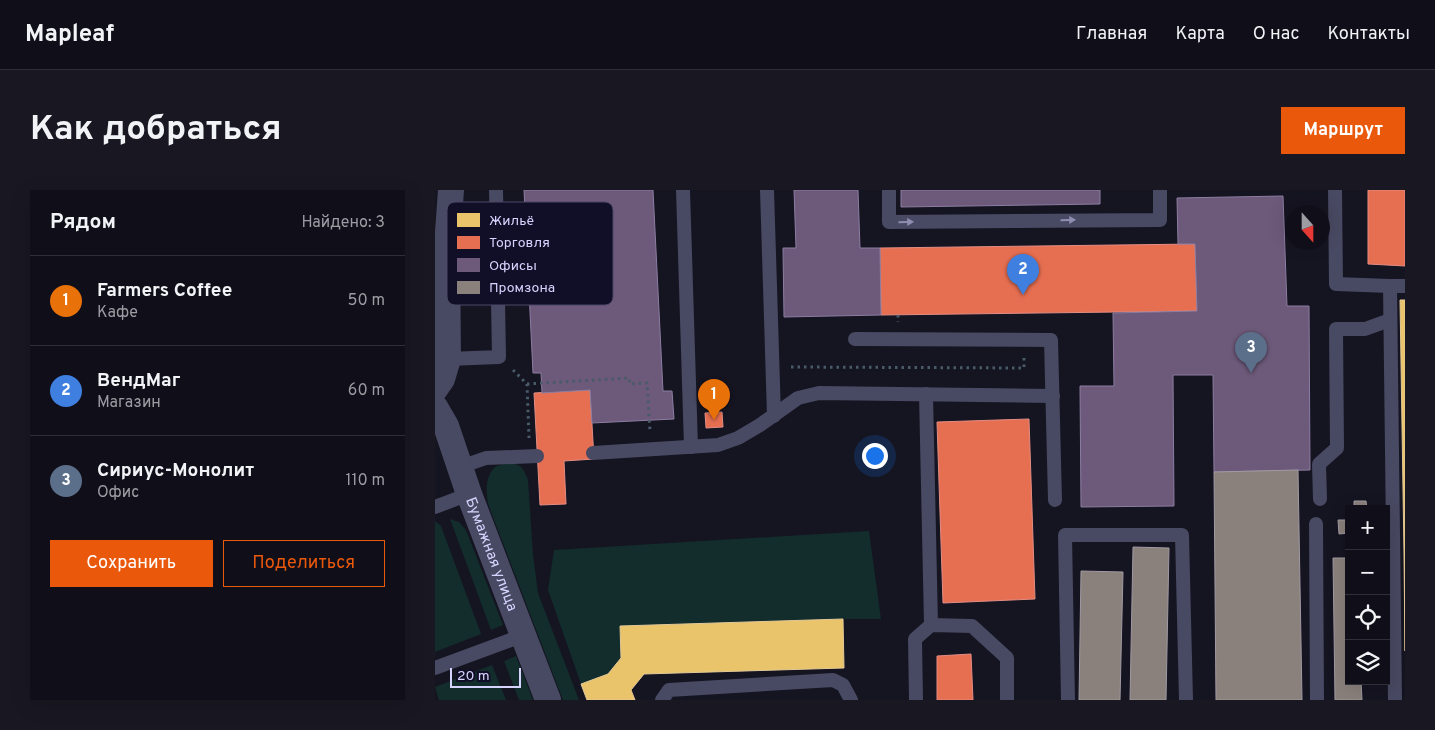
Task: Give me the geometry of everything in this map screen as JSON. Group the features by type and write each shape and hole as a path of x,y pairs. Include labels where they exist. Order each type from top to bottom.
{"street":[{"path":"435,389 442,379 447,358 441,246 447,212"},
{"name":"Бумажная улица","path":"435,407 446,426 469,494 548,700"}],"lane":[{"path":"683,190 691,447"},
{"path":"767,190 774,416"},
{"path":"889,190 889,222 1160,220 1160,190"},
{"path":"1335,190 1336,284 1405,286"},
{"path":"1390,286 1395,700"},
{"path":"447,358 499,357 498,305"},
{"path":"1320,499 1319,464 1337,448 1336,329 1365,329 1390,320"},
{"path":"855,340 1051,340 1055,500"},
{"path":"593,453 718,445 738,438 774,416 798,398 819,393 1053,396"},
{"path":"926,394 931,625"},
{"path":"460,467 487,458 534,456"},
{"path":"435,507 469,494"},
{"path":"1316,524 1317,700"},
{"path":"1068,700 1065,535 1183,535 1187,700"},
{"path":"916,700 915,639 931,625 972,626 1007,658 1007,700"},
{"path":"435,668 524,634"},
{"path":"662,700 669,690 833,680 843,685 851,700"}],"path":[{"path":"499,357 527,384 534,456"},
{"path":"791,367 1024,368"},
{"path":"527,384 629,378 630,384 647,383 649,420"}],"green space":[{"path":"507,463 521,467 528,480 533,555 538,593 579,700 563,700 488,504 487,489 489,475 495,467"},
{"path":"450,519 459,522 466,530 503,625 491,630"},
{"path":"435,521 441,526 481,634 435,652"},
{"path":"869,531 881,619 620,627 621,658 608,674 581,684 548,590 554,550"},
{"path":"516,656 533,700 519,700 504,661"},
{"path":"492,665 506,700 439,700 435,687"}],"building: Жильё":[{"path":"1400,300 1405,300 1405,651 1404,552"},
{"path":"843,619 844,668 644,674 631,690 635,700 587,700 581,684 608,674 621,658 620,626"}],"building: Торговля":[{"path":"1368,190 1405,190 1405,266 1368,264"},
{"path":"1195,244 1197,311 881,315 880,248"},
{"path":"590,390 594,459 564,461 566,504 540,505 534,393"},
{"path":"722,412 723,427 706,428 705,413"},
{"path":"1029,419 1035,599 943,603 937,422"},
{"path":"971,654 973,700 937,700 937,656"}],"building: Офисы":[{"path":"524,190 653,190 663,391 672,391 674,419 592,423 590,390 542,393 541,373 533,373 530,305 613,305 613,202 525,202"},
{"path":"794,190 858,190 860,248 880,248 881,315 784,317 783,248 796,248"},
{"path":"901,190 1100,190 1100,204 901,207"},
{"path":"1283,196 1287,306 1309,306 1310,470 1214,472 1213,375 1173,375 1174,506 1081,507 1080,386 1114,386 1113,313 1197,311 1195,244 1178,244 1177,198"}],"building: Промзона":[{"path":"1298,470 1302,700 1216,700 1214,472"},
{"path":"1354,501 1366,501 1366,505 1354,505"},
{"path":"1338,520 1345,520 1345,533 1339,534"},
{"path":"1133,547 1169,548 1166,700 1130,700"},
{"path":"1333,558 1345,558 1345,685 1361,685 1362,700 1335,700"},
{"path":"1081,571 1123,572 1120,700 1079,700"}],"place":[{"name":"ВендМаг","path":"1023,295"},
{"name":"Сириус-Монолит","path":"1251,373"},
{"name":"Farmers Coffee","path":"714,420"}]}
